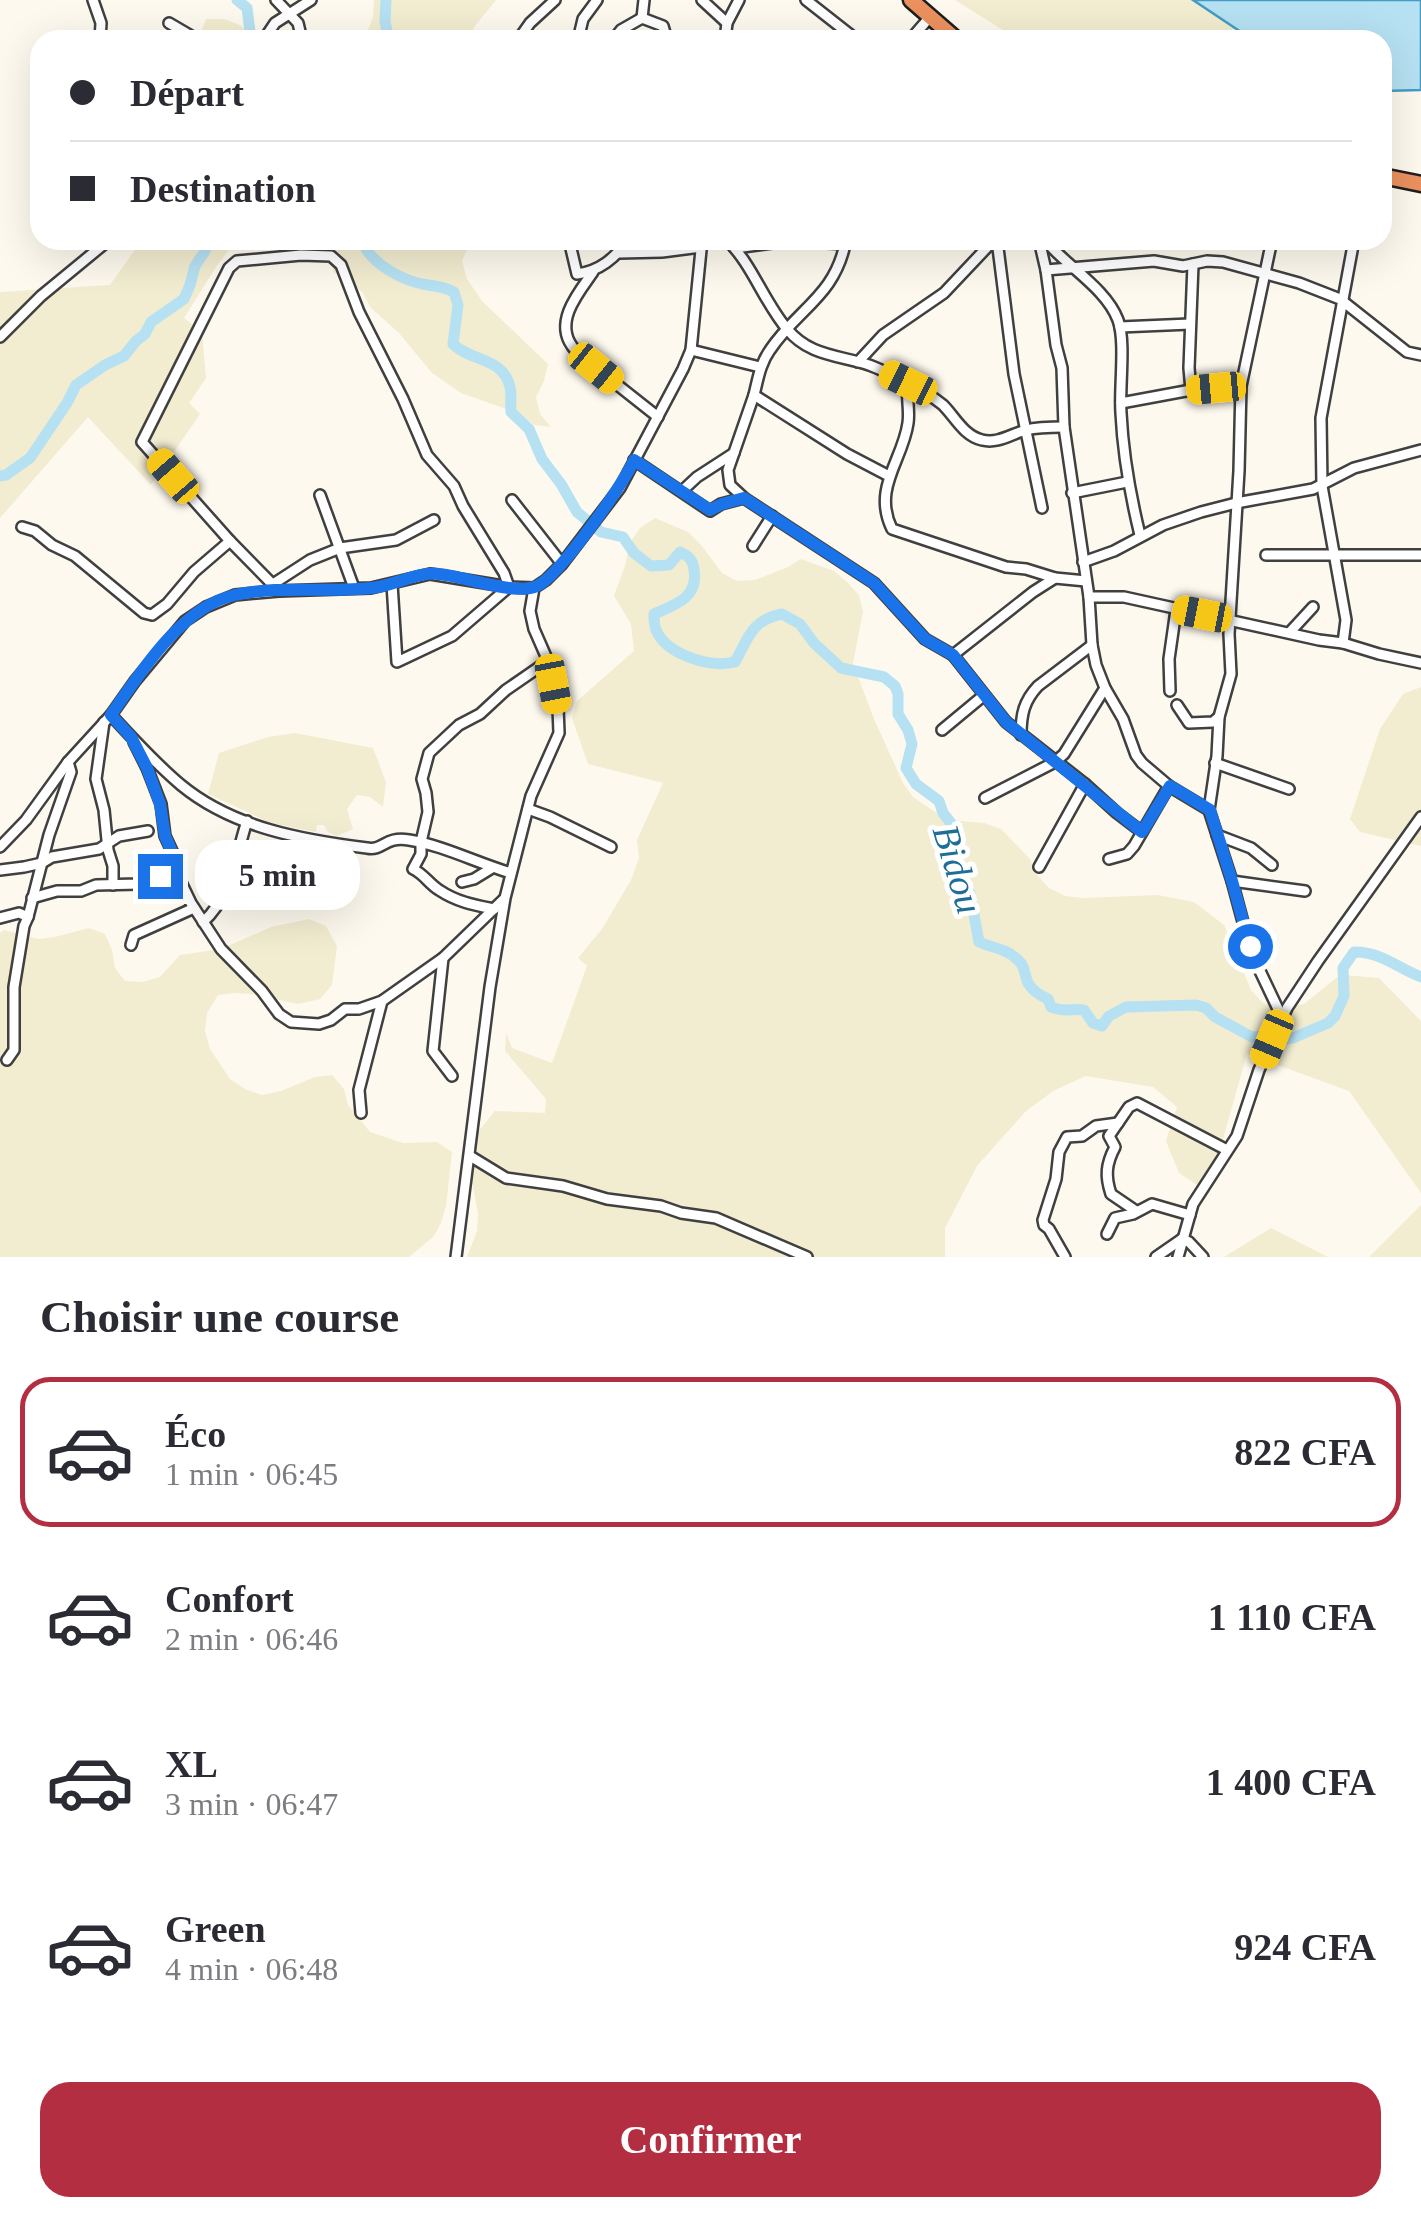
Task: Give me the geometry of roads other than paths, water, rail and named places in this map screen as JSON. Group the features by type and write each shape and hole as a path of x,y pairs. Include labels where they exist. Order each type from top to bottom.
{"highway":[{"path":"910,0 945,30"},
{"path":"1392,178 1421,184"}],"street":[{"path":"93,0 101,30"},
{"path":"276,0 300,30"},
{"path":"270,30 311,0"},
{"path":"525,30 555,0"},
{"path":"580,30 583,19 597,0"},
{"path":"642,18 644,0"},
{"path":"702,0 727,23"},
{"path":"726,30 739,0"},
{"path":"806,0 844,30"},
{"path":"621,30 642,18 664,26 665,30"},
{"path":"919,30 930,18"},
{"path":"169,23 181,30"},
{"path":"0,337 41,296 97,250"},
{"path":"276,587 142,442 230,268 237,261 301,250 331,256 341,265 427,455 454,486 509,587"},
{"path":"571,250 577,274 592,272"},
{"path":"621,250 592,272 566,318 566,329 576,351 658,416"},
{"path":"619,253 671,250"},
{"path":"0,847 26,820 157,654 193,614 216,602 235,594 276,587 354,588 430,574 509,587 534,588 546,580 620,488 691,350 700,250"},
{"path":"735,250 787,330 806,347 858,362 908,383 941,404 965,431 987,442 1024,430 1064,426"},
{"path":"843,250 826,286 772,347 760,368 728,470 728,482 744,498 874,583 925,639 953,655 1006,722 1142,832"},
{"path":"858,362 884,335 944,293 986,250"},
{"path":"997,250 1014,374 1042,508"},
{"path":"1043,250 1062,368 1064,426 1089,596 1092,645 1105,688 1124,719 1136,756 1159,779 1210,810"},
{"path":"1053,250 1084,276 1108,304 1120,327 1127,482 1140,535"},
{"path":"1270,250 1240,386 1229,620 1231,674 1219,717 1210,810 1254,962 1278,1009 1280,1022"},
{"path":"1343,642 1346,620 1322,486 1321,418 1352,250"},
{"path":"1046,270 1154,261 1183,266 1213,261 1267,273 1342,300 1407,352 1421,355"},
{"path":"1191,390 1192,264"},
{"path":"1120,327 1190,324"},
{"path":"691,350 760,368"},
{"path":"908,383 909,421 889,476 886,497 888,524 892,529 1006,567 1054,578 1086,580"},
{"path":"1121,402 1240,386"},
{"path":"754,395 889,476"},
{"path":"1083,562 1114,551 1163,525 1236,503 1322,486 1354,468 1421,450"},
{"path":"682,491 734,453"},
{"path":"634,460 710,510 744,498"},
{"path":"1072,493 1127,482"},
{"path":"320,494 354,588"},
{"path":"512,500 562,564"},
{"path":"753,546 772,516"},
{"path":"276,587 310,560 340,548 396,540 434,520"},
{"path":"22,527 76,556 144,613 152,615 168,604 194,572 230,541"},
{"path":"1266,556 1421,555"},
{"path":"953,655 1054,578"},
{"path":"392,584 397,662 452,636 509,587"},
{"path":"456,1257 505,898 535,784 559,733 548,662 530,611 534,588"},
{"path":"1089,596 1124,597 1343,642 1421,663"},
{"path":"1290,632 1313,607"},
{"path":"1170,691 1169,659 1176,610"},
{"path":"1022,734 1021,715 1031,693 1092,645"},
{"path":"494,909 458,902 414,870 421,854 428,806 422,774 432,750 458,725 480,714 506,690 548,662"},
{"path":"985,798 1055,762 1075,740 1105,688"},
{"path":"942,730 983,696"},
{"path":"1177,705 1189,723 1213,722 1219,717"},
{"path":"108,718 183,786 247,821 306,838 374,850 389,839 421,842 510,873"},
{"path":"108,718 96,780 104,810 113,885"},
{"path":"131,737 147,768 160,804 165,836 194,908 232,962 291,1022 319,1024 345,1009 382,1001 443,958 505,898"},
{"path":"8,1060 14,1050 14,987 24,926 71,772 68,762"},
{"path":"1216,763 1289,789"},
{"path":"1039,867 1085,784"},
{"path":"1109,859 1127,854 1170,786"},
{"path":"528,809 611,848"},
{"path":"1178,1257 1197,1197 1240,1128 1280,1022 1318,961 1421,818"},
{"path":"204,922 223,896 247,821"},
{"path":"0,870 99,849 119,836 148,831"},
{"path":"1216,835 1252,848 1272,865"},
{"path":"462,882 492,868"},
{"path":"32,898 96,885 139,884 179,871"},
{"path":"1232,881 1305,891"},
{"path":"131,945 134,935 194,908"},
{"path":"0,918 20,913 28,917"},
{"path":"443,958 432,1051 452,1076"},
{"path":"361,1113 359,1090 382,1001"},
{"path":"1136,1211 1115,1198 1108,1185 1107,1166 1115,1144 1109,1136 1129,1106 1138,1103 1226,1150"},
{"path":"1065,1257 1044,1225 1056,1179 1058,1152 1066,1137 1082,1136 1096,1126 1118,1122"},
{"path":"470,1156 506,1178 716,1218 807,1257"},
{"path":"1106,1234 1115,1218 1152,1204 1190,1215"},
{"path":"1156,1257 1182,1239"},
{"path":"1182,1239 1191,1257"},
{"path":"1182,1239 1190,1242 1202,1257"}],"water":[{"path":"1193,0 1421,0 1421,90 1392,91 1392,30 1238,30"}],"waterway":[{"path":"237,0 247,8 250,30"},
{"name":"Bidou","path":"386,0 387,30"},
{"path":"0,476 30,458 76,385 124,356 151,322 184,299 205,250"},
{"name":"Bidou","path":"367,250 391,271 414,282 454,292 458,305 453,344 501,370 511,390 511,412 529,429 542,459 577,512 601,532 623,537 634,553 651,566 669,565 680,552 690,559 695,580 689,594 654,614 656,630 669,646 702,661 735,662 757,626 782,614 800,624 841,668 884,677 895,686 898,714 912,744 906,768 916,784 939,801 954,827 957,847 952,866 970,893 979,942 1018,960 1030,986 1048,999 1051,1007 1084,1010 1093,1023 1102,1026 1109,1016 1126,1007 1196,1005 1252,1037 1278,1040 1293,1038 1335,1016 1344,996 1343,968 1354,952 1380,957 1421,977"}]}
